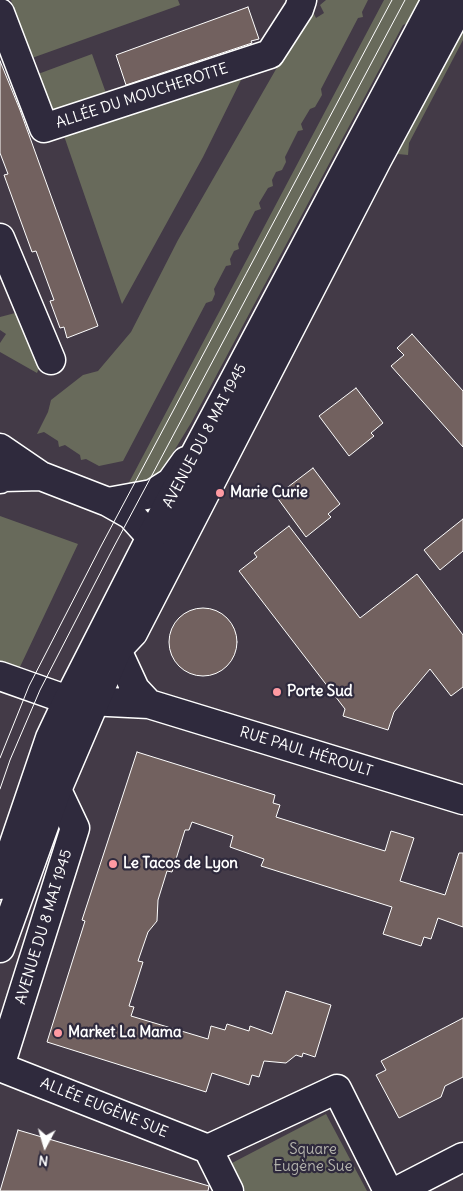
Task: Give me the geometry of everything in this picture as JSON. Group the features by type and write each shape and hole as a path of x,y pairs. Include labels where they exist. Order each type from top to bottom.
{"street":[{"name":"ALLÉE DU MOUCHEROTTE","path":"0,13 44,128 270,54 299,9 302,0"},
{"name":"AVENUE DU 8 MAI 1945","path":"0,885 50,738 68,700 151,538 436,0"},
{"name":"AVENUE DU 8 MAI 1945","path":"0,948 57,790 97,701 117,650 133,633 368,178 463,0"},
{"path":"0,238 51,360"},
{"path":"108,502 152,494 171,482 211,424"},
{"path":"0,448 41,476 108,502 131,515 151,538 152,553 118,628 117,650 134,688 149,704"},
{"path":"0,479 3,477 41,476"},
{"name":"RUE PAUL HÉROULT","path":"0,676 68,700 149,704 463,800"},
{"name":"AVENUE DU 8 MAI 1945","path":"0,1067 75,828 57,790"},
{"name":"ALLÉE EUGÈNE SUE","path":"0,1067 208,1149"},
{"path":"230,1191 208,1149 337,1089 388,1191"},
{"path":"397,1191 463,1157"}],"green space":[{"path":"11,0 178,0 180,5 32,58"},
{"path":"307,0 316,18 324,13 320,5 326,0 368,0 362,12 363,17 358,18 321,89 322,95 315,107 310,109 301,124 303,130 298,131 285,157 286,162 282,170 276,172 272,180 273,186 268,188 259,203 261,209 255,211 238,244 239,249 234,251 230,259 231,265 226,266 214,289 215,294 212,301 206,303 123,461 99,466 86,459 81,460 80,455 65,445 59,447 58,441 44,432 37,434 48,412 51,400 83,375 98,371 131,332 178,240 291,43"},
{"path":"384,0 423,0 411,22 403,25 191,423 157,479 125,490"},
{"path":"463,15 463,40 409,143 408,155 398,154 396,151"},
{"path":"92,54 106,93 52,113 38,74"},
{"path":"247,68 203,157 122,304 62,130"},
{"path":"19,312 39,368 37,373 0,352 0,343 6,334 0,330 0,317"},
{"path":"0,516 78,544 19,669 0,662"},
{"name":"Square Eugène Sue","path":"326,1114 367,1191 245,1191 232,1163"}],"building":[{"path":"248,7 259,39 126,85 116,55"},
{"path":"0,61 20,110 98,326 67,338 64,327 60,328 50,301 54,300 36,251 32,252 4,175 8,174 0,153"},
{"path":"412,334 463,391 463,447 391,366 404,355 397,348"},
{"path":"356,388 383,423 371,433 374,436 349,456 319,416"},
{"path":"313,468 340,504 328,514 331,517 306,537 276,496"},
{"path":"463,519 463,551 440,570 424,550"},
{"path":"289,526 360,618 417,574 463,635 463,687 451,696 430,669 394,712 388,730 343,716 345,709 239,571 257,557 254,553"},
{"path":"203,608 216,611 227,618 234,629 237,642 234,655 227,666 216,673 203,676 190,673 179,666 172,655 169,642 172,629 179,618 190,611"},
{"path":"137,752 275,795 273,803 280,805 276,817 362,844 385,851 391,831 414,838 400,881 445,895 459,853 463,853 463,927 438,918 431,939 424,937 421,946 383,934 392,907 261,866 264,859 230,847 233,836 192,822 189,830 185,830 172,872 167,871 158,900 157,921 148,932 138,961 143,962 129,1006 134,1007 131,1016 208,1039 211,1026 225,1030 227,1024 249,1031 250,1026 272,1034 286,991 331,1005 315,1057 303,1053 302,1057 296,1055 286,1063 264,1061 259,1077 252,1075 249,1085 212,1073 206,1092 47,1042 85,921 82,920"},
{"path":"463,1018 463,1077 445,1086 441,1097 399,1118 376,1075 386,1070 381,1061"},
{"path":"18,1130 209,1186 208,1191 0,1191"}],"tram line":[{"path":"0,758 29,686 100,548 392,0"},
{"path":"0,789 10,760 40,690 110,554 405,0"}],"place":[{"name":"Marie Curie","path":"220,493"},
{"name":"Porte Sud","path":"277,692"},
{"name":"Le Tacos de Lyon","path":"113,864"},
{"name":"Market La Mama","path":"58,1033"}]}
